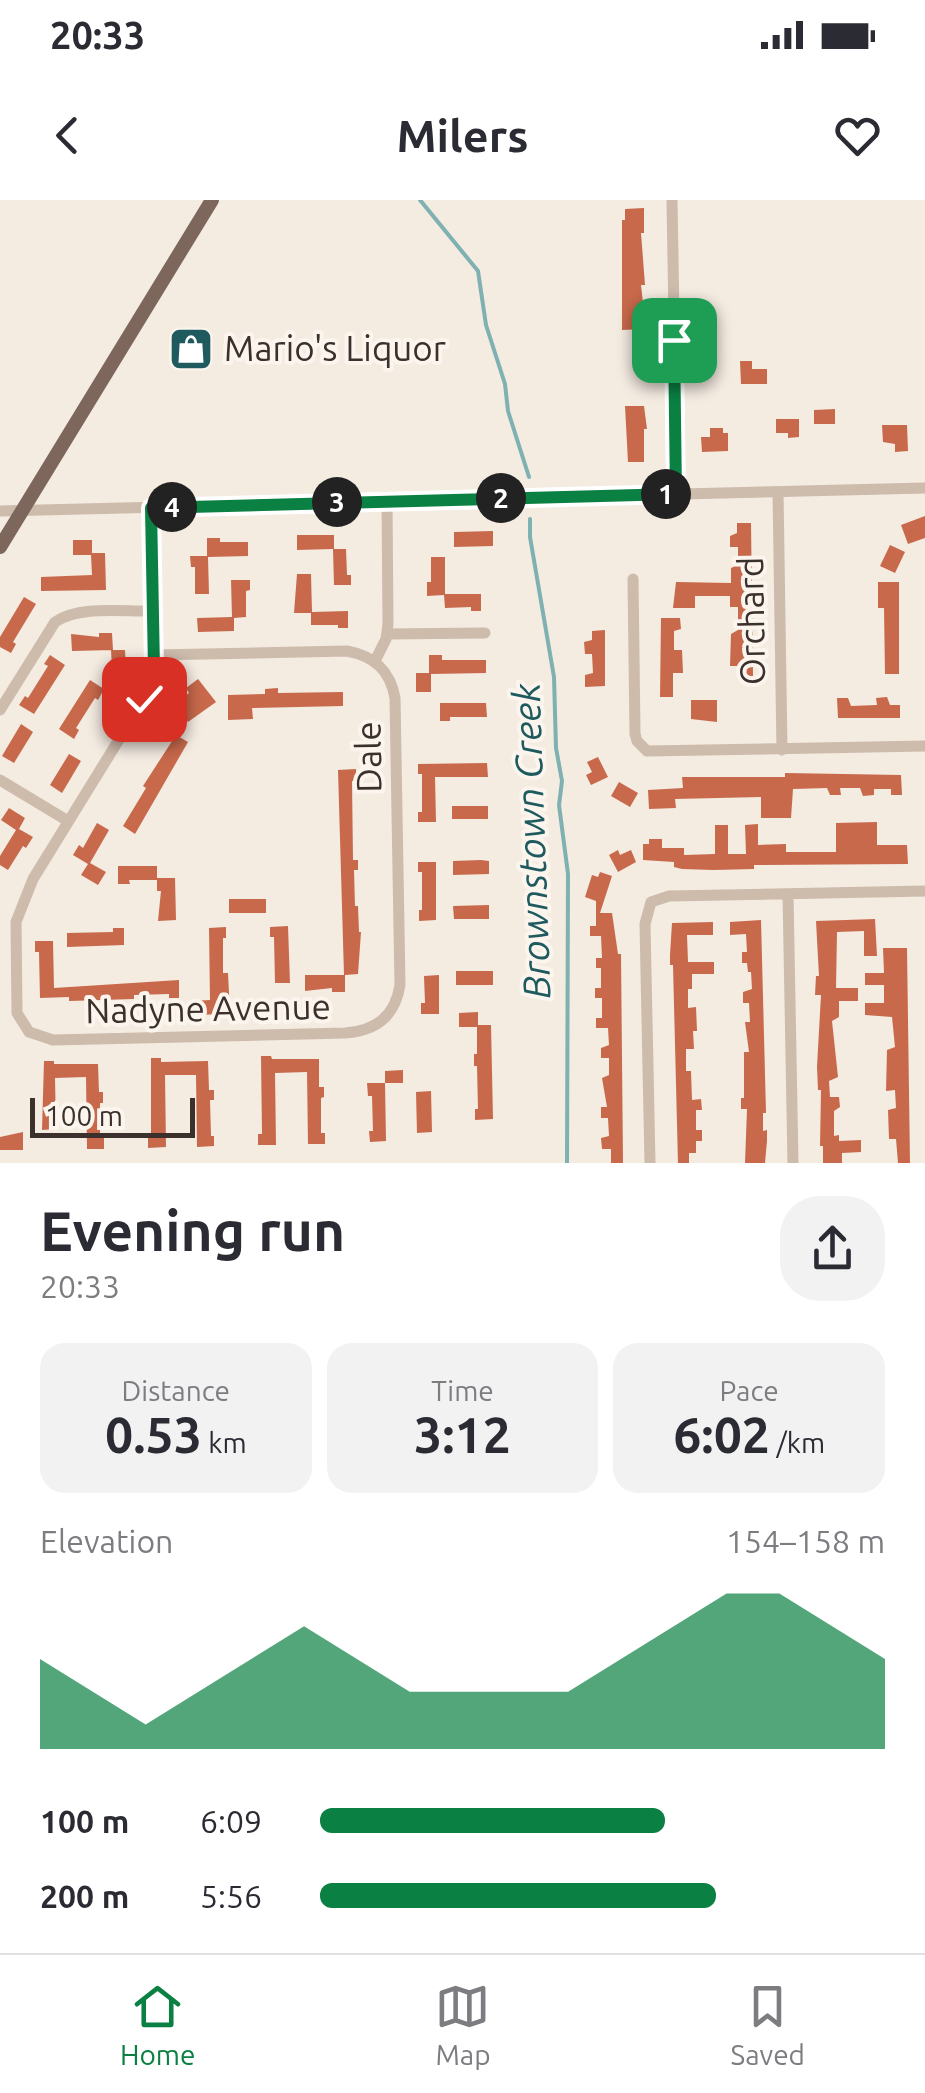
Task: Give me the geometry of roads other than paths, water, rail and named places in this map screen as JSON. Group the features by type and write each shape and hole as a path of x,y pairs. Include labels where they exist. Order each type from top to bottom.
{"main road":[{"path":"0,548 212,200"}],"street":[{"path":"672,200 676,494"},
{"path":"0,511 925,488"},
{"name":"Orchard","path":"778,492 782,750"},
{"path":"154,655 333,650 375,661 388,634 387,501"},
{"path":"0,780 68,821 144,699 154,676 151,508"},
{"path":"633,578 637,741 642,748 653,752 687,752 925,746"},
{"path":"0,710 61,617 153,611"},
{"path":"388,634 485,632"},
{"name":"Dale","path":"375,661 393,686 396,744 400,985 386,1017"},
{"name":"Nadyne Avenue","path":"68,821 25,894 16,922 15,1004 29,1032 54,1040 344,1033 369,1029 386,1017"},
{"path":"650,1163 645,924 651,902 669,896 925,892"},
{"path":"788,894 794,1163"}],"waterway":[{"name":"Brownstown Creek","path":"420,200 478,271 486,325 529,477"},
{"name":"Brownstown Creek","path":"530,519 554,677 556,748 562,781 559,805 568,874 567,1163"}],"place":[{"name":"Mario's Liquor","path":"191,349"}]}
